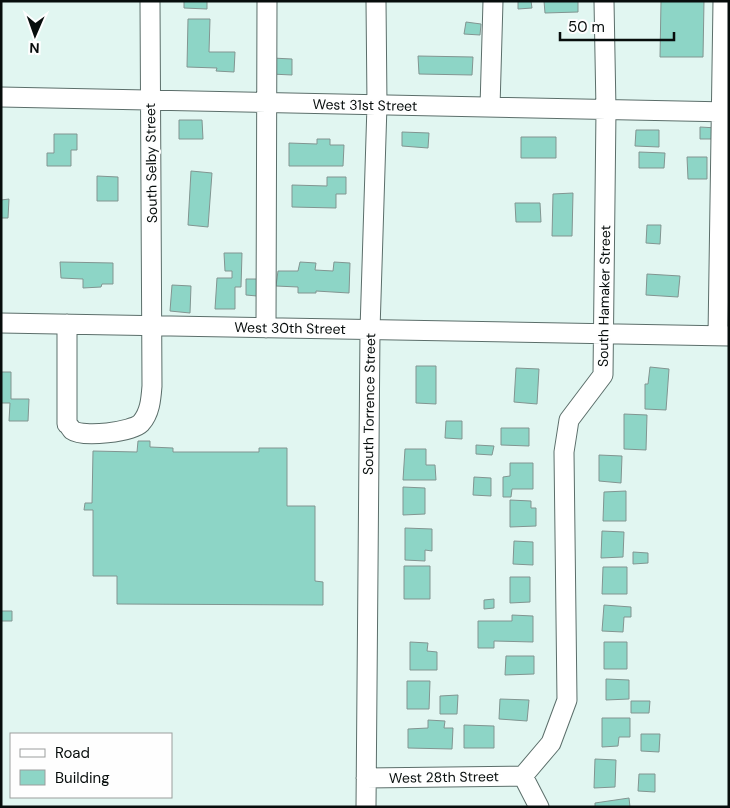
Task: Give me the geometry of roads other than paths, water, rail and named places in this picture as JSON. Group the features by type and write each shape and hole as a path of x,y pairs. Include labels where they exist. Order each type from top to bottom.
{"street":[{"name":"South Selby Street","path":"67,324 68,424 72,430 82,434 129,430 140,424 150,408 152,386 150,1"},
{"path":"266,328 267,1"},
{"name":"South Torrence Street","path":"366,807 370,330 377,105 376,1"},
{"path":"490,107 493,1"},
{"name":"South Hamaker Street","path":"523,776 551,743 567,700 564,452 568,420 603,375 605,334 606,110 604,1"},
{"path":"723,1 726,112 724,336"},
{"name":"West 31st Street","path":"1,97 726,112"},
{"name":"West 30th Street","path":"1,323 724,336"},
{"path":"523,776 539,807"},
{"name":"West 28th Street","path":"366,778 523,776"}]}
